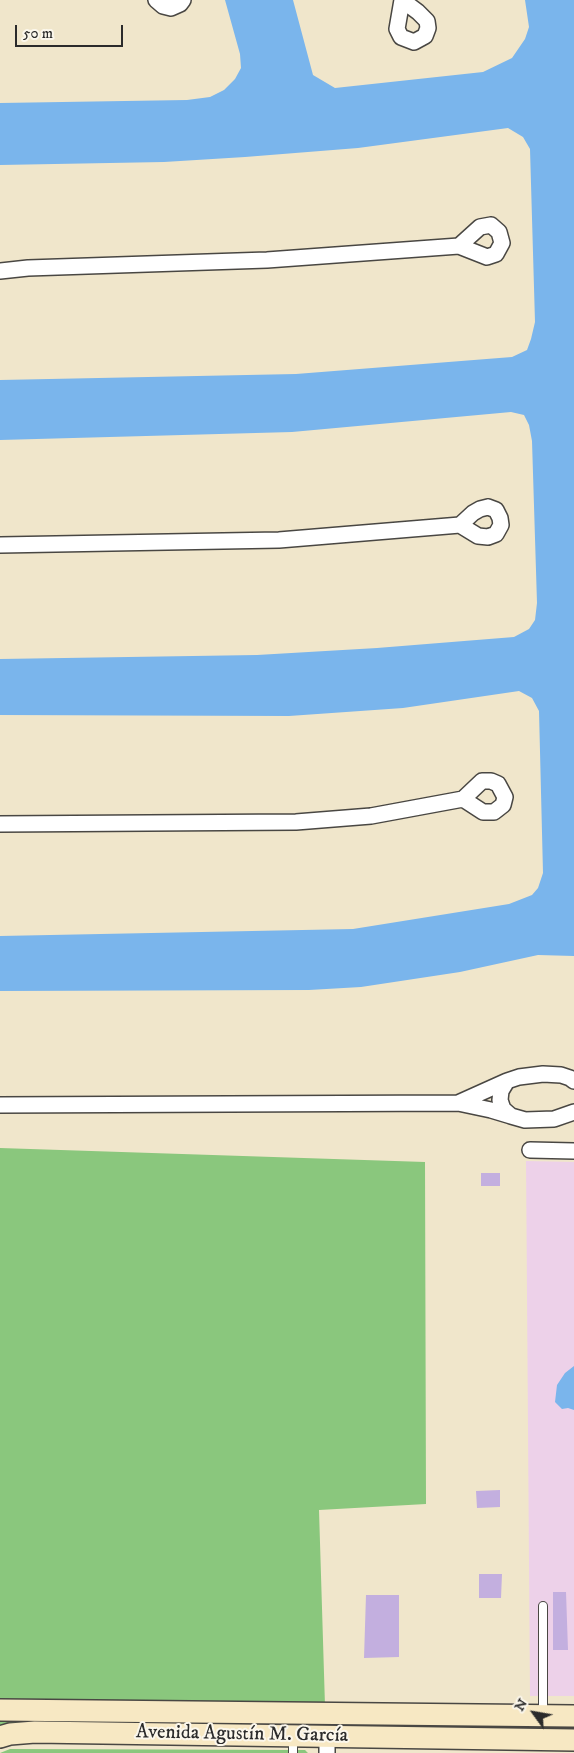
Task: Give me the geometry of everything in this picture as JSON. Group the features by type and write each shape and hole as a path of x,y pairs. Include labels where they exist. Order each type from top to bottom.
{"main road":[{"name":"Avenida Agustín M. García","path":"0,1710 574,1716"},
{"name":"Avenida Agustín M. García","path":"0,1737 10,1734 34,1732 327,1745 574,1740"}],"street":[{"path":"156,0 163,6 171,8 180,4 183,0"},
{"path":"0,271 28,268 267,260 460,246"},
{"path":"0,545 279,540 460,525"},
{"path":"0,824 296,822 371,816 463,799"},
{"path":"458,1103 519,1077 543,1074 562,1075 573,1079"},
{"path":"507,1081 501,1091 500,1100 503,1109 510,1116"},
{"path":"0,1105 458,1103 525,1120 554,1119 574,1112"},
{"path":"530,1150 574,1151"}],"lane":[{"path":"543,1606 543,1716"}],"shaded area":[{"path":"526,1161 574,1162 574,1696 530,1696"}],"green space":[{"path":"0,1148 425,1162 426,1504 319,1510 325,1706 0,1705"},
{"path":"0,1720 574,1723 574,1729 0,1729"},
{"path":"10,1749 305,1750 308,1753 0,1753"}],"water":[{"path":"225,0 293,0 313,75 335,88 483,72 512,58 525,39 529,27 525,0 574,0 574,956 538,955 460,972 361,987 309,990 0,991 0,936 353,929 509,904 532,895 538,888 543,873 539,711 532,698 519,691 403,708 289,716 0,715 0,659 257,655 377,648 514,637 529,629 535,620 537,603 532,441 529,425 524,415 511,412 292,432 0,440 0,380 296,374 512,357 527,350 535,322 530,149 523,137 508,128 358,148 245,157 164,162 0,165 0,103 187,100 210,97 224,90 235,79 241,68 240,54"},
{"path":"574,1366 574,1410 562,1409 555,1402 557,1385 565,1373"}],"building":[{"path":"481,1173 500,1173 500,1186 481,1186"},
{"path":"500,1490 500,1507 477,1508 476,1491"},
{"path":"479,1574 502,1574 501,1598 479,1598"},
{"path":"553,1592 566,1592 568,1650 553,1650"},
{"path":"366,1595 399,1595 399,1657 364,1658"}]}
